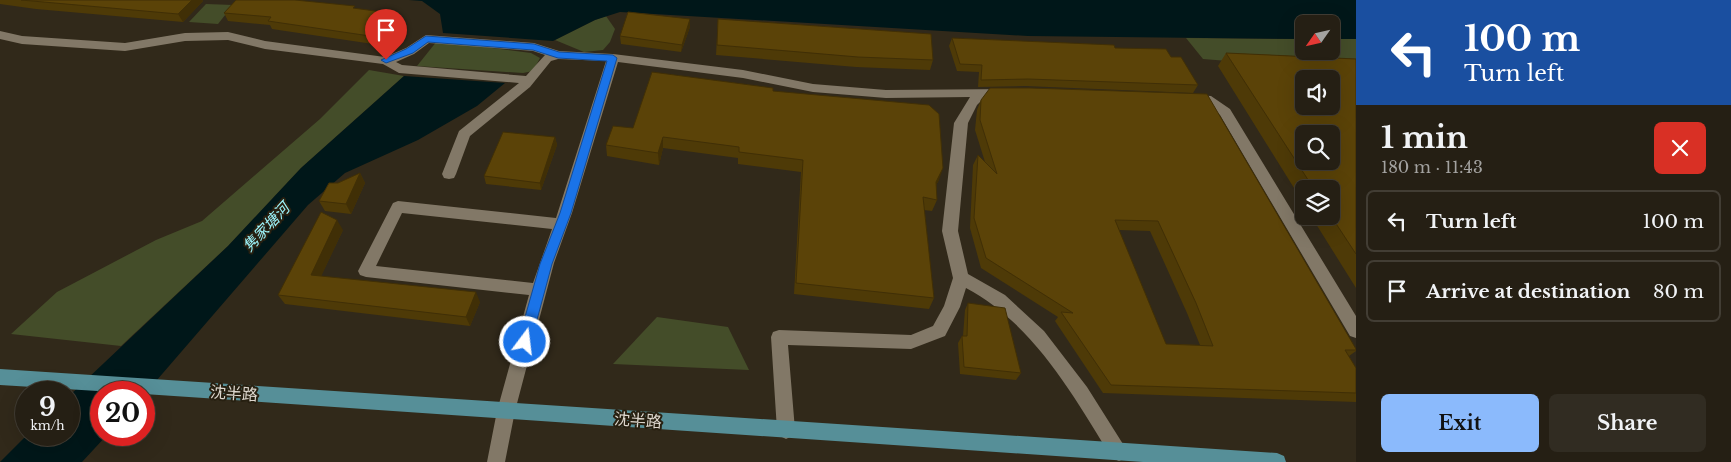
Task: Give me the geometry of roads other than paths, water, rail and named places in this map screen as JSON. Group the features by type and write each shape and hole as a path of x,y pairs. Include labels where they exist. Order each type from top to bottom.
{"main road":[{"name":"沈半路","path":"0,378 1276,462"}],"street":[{"path":"0,35 22,40 124,47 185,37 228,36 266,45 386,60 399,69 529,80"},
{"path":"386,60 410,51 426,39 534,47 558,55 613,58 742,74 812,88 886,94 1017,92"},
{"path":"448,174 464,134 529,80 547,58 558,55"},
{"path":"496,462 506,411 538,290 561,224 613,58"},
{"path":"786,430 779,337 911,342 939,331 952,307 961,278 950,231 961,123 972,103 982,92"},
{"path":"1177,98 1206,100 1225,112 1356,331"},
{"path":"538,290 366,271 398,207 561,224"},
{"path":"961,278 1003,302 1044,342 1081,391 1119,452"}],"water":[{"path":"409,0 1356,0 1356,39 1340,39 1340,15 1295,15 1295,39 1028,36 620,12 595,20 553,41 443,33 440,14 422,1"},
{"name":"隽家塘河","path":"404,76 505,83 477,106 418,140 345,173 308,205 155,382 90,381 90,446 97,446 82,462 0,462 16,446 80,446 80,386 228,246 301,168"}]}
